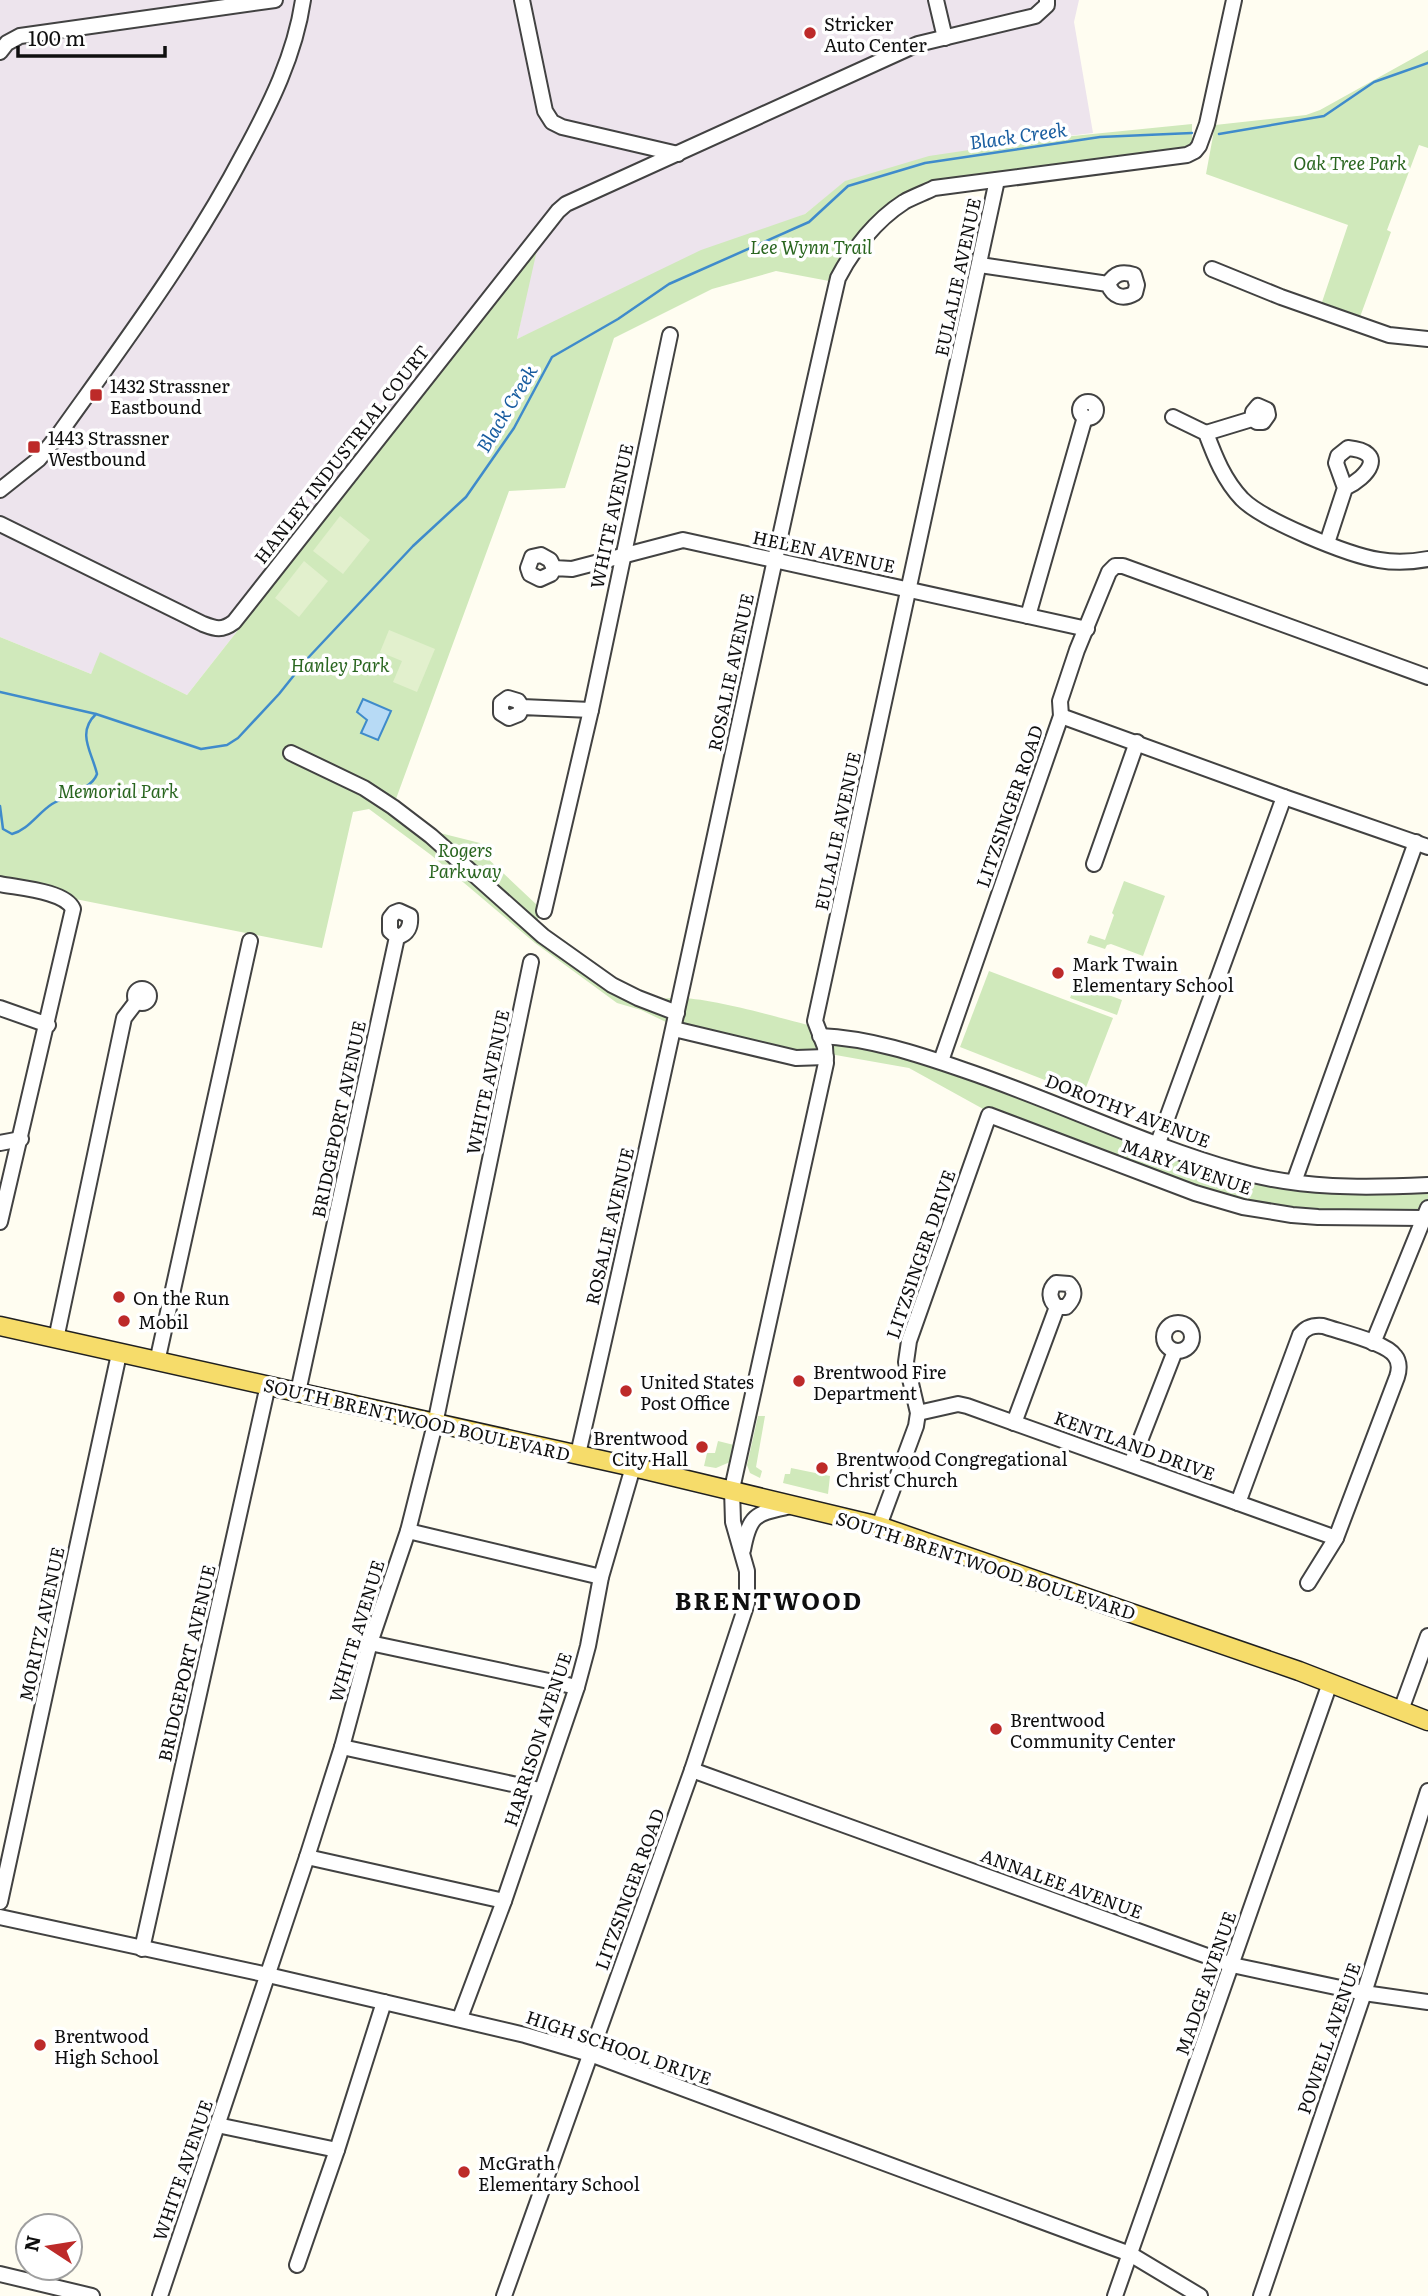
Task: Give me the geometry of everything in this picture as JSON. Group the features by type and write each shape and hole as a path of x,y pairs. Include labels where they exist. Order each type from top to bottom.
{"main road":[{"name":"SOUTH BRENTWOOD BOULEVARD","path":"0,1326 633,1466 879,1526 1330,1683 1428,1721"}],"street":[{"path":"0,52 7,43 20,36 275,0"},
{"path":"0,490 25,472 54,441 190,248 277,89 294,44 303,0"},
{"path":"522,0 545,111 552,122 562,127 678,154"},
{"path":"936,0 945,38"},
{"name":"HANLEY INDUSTRIAL COURT","path":"0,524 203,624 219,629 226,628 250,602 558,212 575,199 918,44 1024,20 1041,12 1048,0"},
{"name":"ROSALIE AVENUE","path":"578,1454 674,1028 773,560 838,278 854,252 882,219 905,202 934,188 1187,155 1199,146 1207,124 1234,0"},
{"name":"EULALIE AVENUE","path":"732,1489 826,1057 815,1021 997,180"},
{"path":"980,265 1108,284"},
{"path":"1212,269 1281,297 1389,335 1428,339"},
{"name":"WHITE AVENUE","path":"544,911 591,710 670,335"},
{"path":"1028,616 1085,417"},
{"path":"1173,417 1206,433 1220,468 1242,498 1270,519 1378,560 1408,562 1428,559"},
{"path":"1206,433 1252,419"},
{"path":"1327,542 1345,488"},
{"name":"HELEN AVENUE","path":"554,568 572,569 682,540 1087,629"},
{"name":"LITZSINGER ROAD","path":"941,1061 1061,716 1060,701 1077,650 1109,572 1115,566 1123,566 1428,677"},
{"path":"522,707 591,710"},
{"path":"1061,716 1422,845 1294,1182"},
{"path":"1094,864 1137,742"},
{"path":"291,752 364,788 394,807 431,836 543,936 612,985 677,1013"},
{"path":"1158,1143 1284,797"},
{"path":"0,884 60,897 70,903 73,909 0,1222"},
{"name":"BRIDGEPORT AVENUE","path":"298,1392 397,937"},
{"path":"157,1362 250,941"},
{"name":"WHITE AVENUE","path":"160,2296 307,1857 342,1747 370,1643 408,1531 435,1424 531,962"},
{"path":"56,1339 124,1018 137,1001"},
{"path":"0,1008 48,1025"},
{"path":"674,1028 796,1058 826,1057"},
{"name":"DOROTHY AVENUE","path":"820,1036 848,1038 924,1055 1240,1172 1294,1182 1382,1187 1428,1185"},
{"name":"MARY AVENUE","path":"989,1115 1195,1193 1243,1207 1305,1216 1426,1213"},
{"name":"LITZSINGER DRIVE","path":"918,1413 907,1371 909,1341 989,1115"},
{"path":"0,1143 21,1139"},
{"path":"0,1153 12,1167"},
{"path":"1373,1343 1426,1213"},
{"path":"1014,1423 1056,1307"},
{"path":"1238,1503 1304,1330 1316,1325 1323,1326 1373,1343 1396,1356 1398,1372 1336,1538 1308,1583"},
{"path":"1131,1464 1175,1351"},
{"name":"MORITZ AVENUE","path":"0,1902 119,1353"},
{"name":"BRIDGEPORT AVENUE","path":"142,1949 268,1385"},
{"name":"KENTLAND DRIVE","path":"918,1413 958,1404 1336,1538"},
{"path":"879,1526 916,1426 918,1413"},
{"name":"HARRISON AVENUE","path":"460,2018 504,1900 577,1687 601,1577 633,1466"},
{"name":"LITZSINGER ROAD","path":"504,2296 692,1770 747,1603 748,1580 743,1552 733,1522 732,1489"},
{"path":"743,1552 750,1521 759,1514 796,1505"},
{"path":"408,1531 601,1577"},
{"path":"1401,1710 1428,1636"},
{"path":"370,1643 577,1687"},
{"name":"MADGE AVENUE","path":"1115,2296 1330,1683"},
{"path":"342,1747 540,1790"},
{"name":"ANNALEE AVENUE","path":"692,1770 1232,1965 1364,1993 1428,2002"},
{"name":"POWELL AVENUE","path":"1261,2296 1364,1993 1428,1791"},
{"path":"307,1857 504,1900"},
{"name":"HIGH SCHOOL DRIVE","path":"0,1917 460,2018 590,2054 1130,2254 1200,2296"},
{"path":"297,2265 384,2002"},
{"path":"217,2125 337,2150"},
{"path":"0,2274 92,2296"}],"shaded area":[{"path":"0,0 1079,0 1074,22 1093,133 1043,139 846,181 805,214 517,339 535,252 187,695 101,653 91,674 0,637"}],"green space":[{"name":"Oak Tree Park","path":"1428,50 1428,148 1419,145 1387,230 1391,232 1360,317 1321,305 1348,225 1206,174 1215,125 1306,115 1320,110"},
{"path":"1192,124 1192,143 1188,148 935,183 845,253 829,281 776,271 712,289 614,338 565,488 509,491 393,807 357,792 408,825 480,843 484,855 538,906 538,929 613,982 658,1001 687,998 708,1001 808,1025 814,1040 856,1043 914,1058 1218,1171 1428,1190 1428,1213 1325,1213 1217,1196 985,1110 909,1068 813,1051 806,1055 668,1023 641,1010 617,1003 535,943 431,855 369,809 353,812 322,948 0,884 0,637 91,674 100,652 187,695 537,250 517,339 701,250 805,214 845,181 929,156 1043,139"},
{"path":"340,516 370,540 343,574 313,551"},
{"path":"304,561 328,581 299,617 275,598"},
{"path":"389,630 435,649 417,692 393,682 402,661 380,652"},
{"path":"1124,881 1165,896 1143,956 1111,944 1105,949 1087,943 1090,935 1105,940"},
{"path":"989,971 1113,1018 1083,1095 960,1047"},
{"path":"1076,983 1122,1000 1117,1015 1070,998"},
{"path":"758,1416 765,1416 756,1467 762,1471 760,1478 750,1473 747,1465"},
{"path":"718,1441 734,1445 730,1462 716,1468 704,1466 707,1453 715,1453"},
{"path":"791,1468 830,1476 828,1494 783,1483 785,1474 790,1474"}],"water":[{"path":"363,699 391,711 378,740 361,733 367,720 357,712"}],"waterway":[{"name":"Black Creek","path":"1219,134 1324,116 1374,82 1428,63"},
{"name":"Black Creek","path":"0,692 96,714 201,749 227,745 238,738 307,659 413,546 466,497 514,428 552,357 618,319 669,284 809,222 848,186 925,163 1100,137 1192,133"},
{"path":"0,806 3,829 12,834 23,829 52,804 90,784 97,774 86,736 90,721 96,714"}],"place":[{"name":"Stricker Auto Center","path":"810,33"},
{"name":"1432 Strassner Eastbound","path":"96,395"},
{"name":"1443 Strassner Westbound","path":"34,447"},
{"name":"Mark Twain Elementary School","path":"1058,973"},
{"name":"On the Run","path":"119,1297"},
{"name":"Mobil","path":"124,1321"},
{"name":"Brentwood Fire Department","path":"799,1381"},
{"name":"United States Post Office","path":"626,1391"},
{"name":"Brentwood City Hall","path":"702,1447"},
{"name":"Brentwood Congregational Christ Church","path":"822,1468"},
{"name":"Brentwood Community Center","path":"996,1729"},
{"name":"Brentwood High School","path":"40,2045"},
{"name":"McGrath Elementary School","path":"464,2172"}],"district":[{"name":"BRENTWOOD","path":"769,1599"}],"park label":[{"name":"Lee Wynn Trail","path":"811,246"},
{"name":"Hanley Park","path":"340,664"},
{"name":"Memorial Park","path":"118,790"},
{"name":"Rogers Parkway","path":"465,859"}]}
